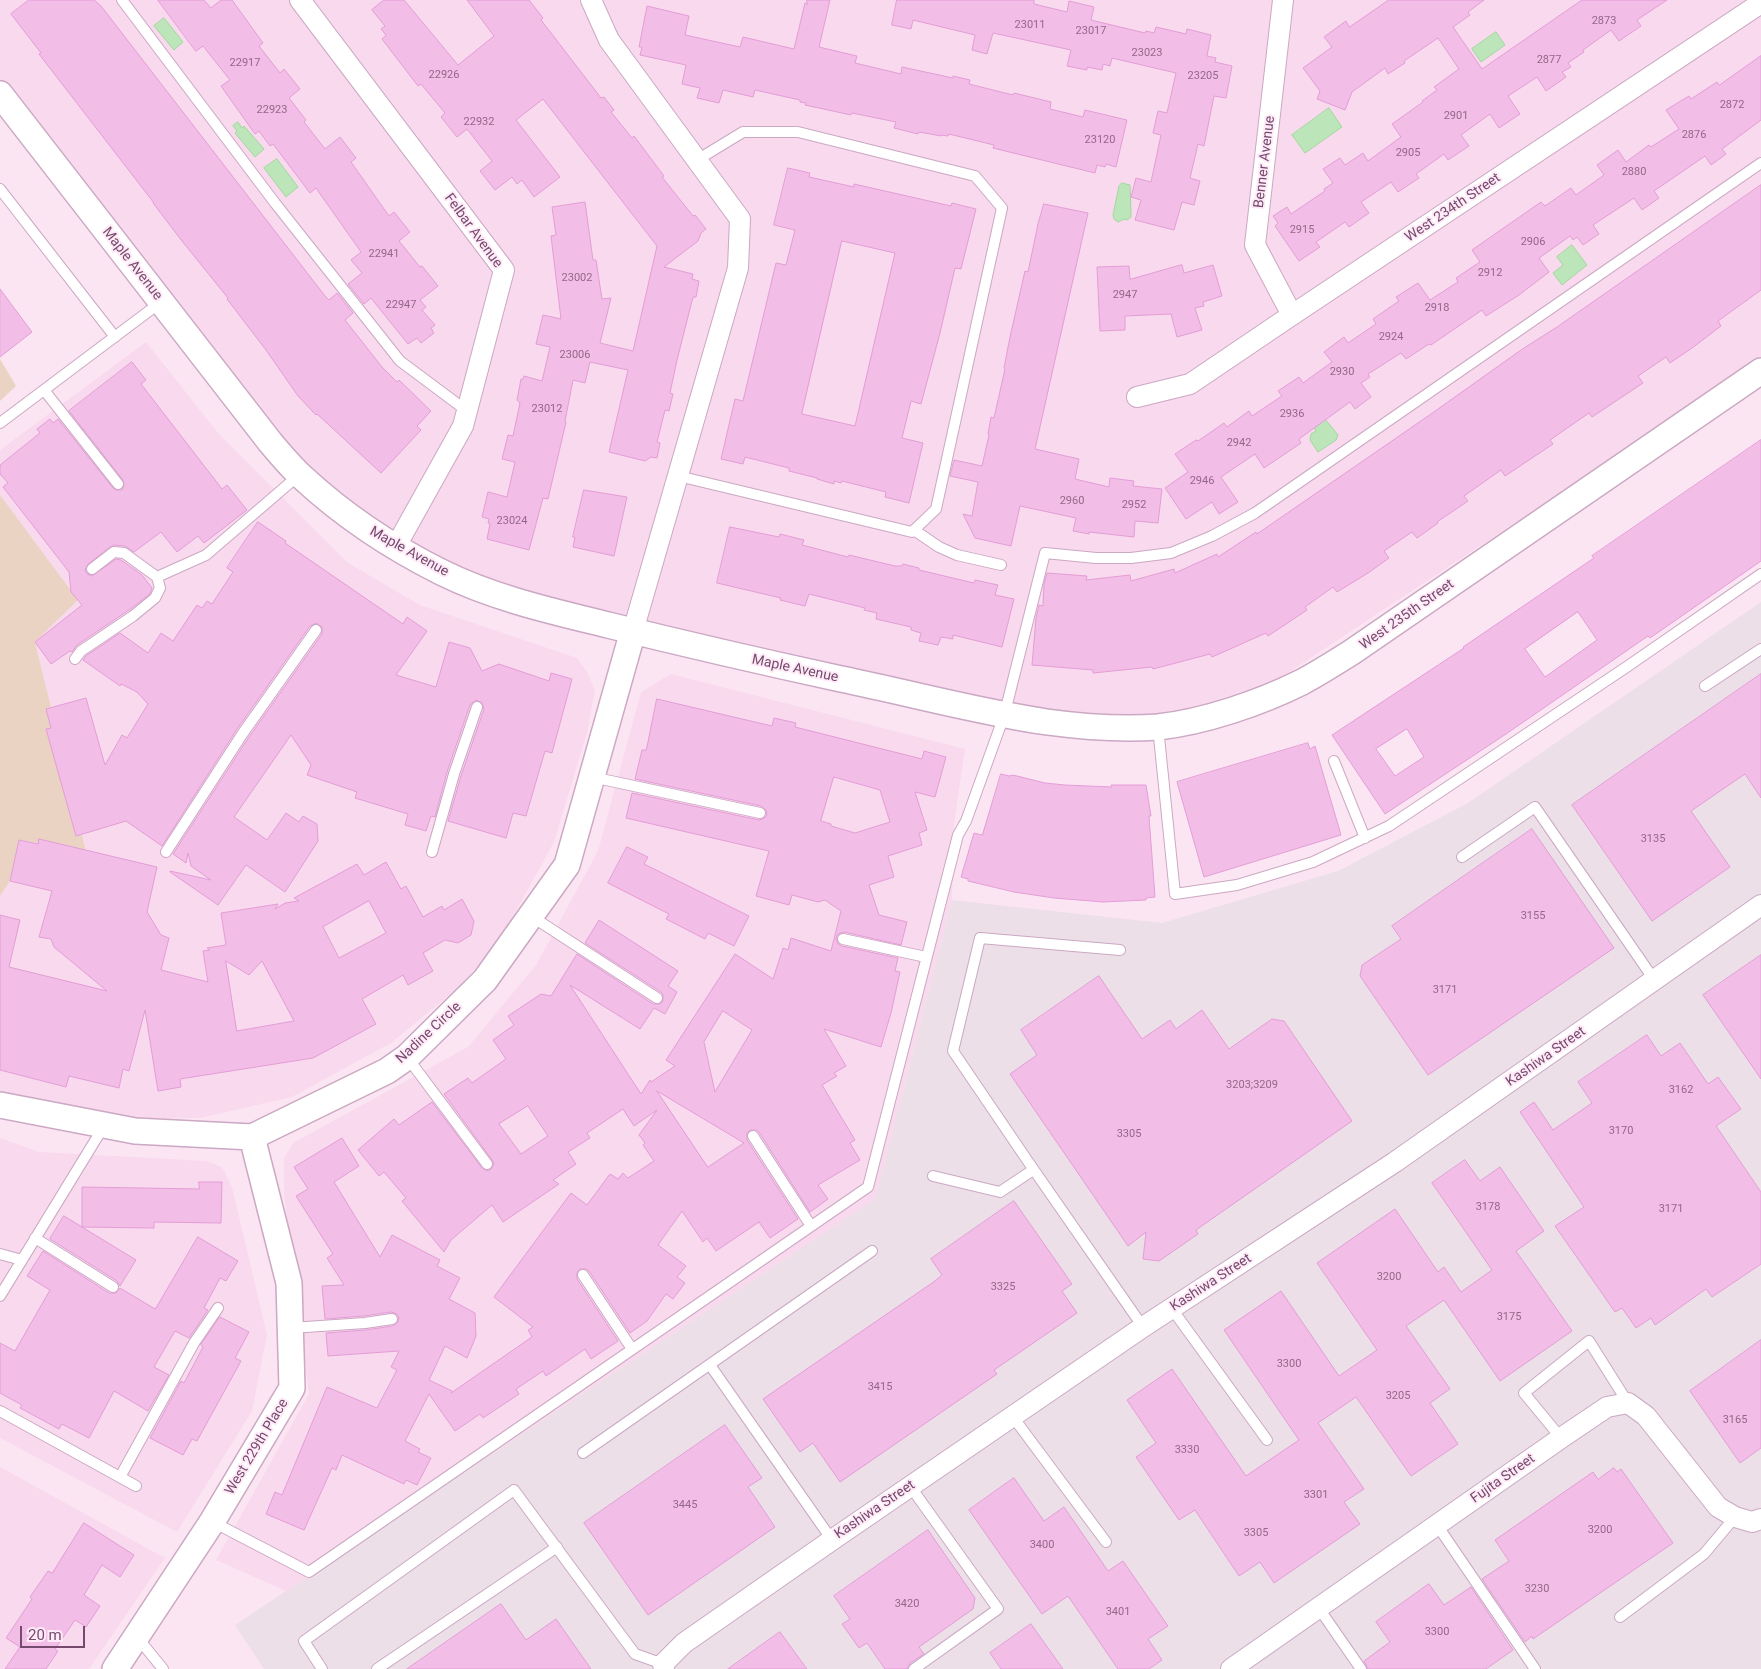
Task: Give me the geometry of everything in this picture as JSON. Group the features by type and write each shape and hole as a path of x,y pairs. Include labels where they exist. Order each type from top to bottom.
{"street":[{"name":"Felbar Avenue","path":"300,0 504,270 463,426 396,548"},
{"path":"591,0 609,40 740,219 738,268 633,631"},
{"name":"Benner Avenue","path":"1283,0 1255,245 1292,315"},
{"name":"West 234th Street","path":"1138,397 1190,384 1761,3"},
{"name":"Maple Avenue","path":"0,94 270,442 299,475 363,526 396,548 443,573 496,595 531,606 727,654 1004,716"},
{"name":"West 235th Street","path":"1004,716 1097,728 1158,726 1197,719 1269,697 1312,676 1352,652 1761,371"},
{"name":"Nadine Circle","path":"0,1105 135,1131 252,1137 387,1071 407,1057 485,980 567,865 633,631"},
{"name":"Kashiwa Street","path":"663,1667 684,1643 832,1540 1143,1327 1395,1162 1761,906"},
{"name":"West 229th Place","path":"115,1669 212,1522 292,1388 289,1283 252,1137"},
{"path":"1628,1403 1646,1416 1718,1507 1735,1517 1752,1522 1761,1519"},
{"name":"Fujita Street","path":"1231,1669 1318,1607 1438,1526 1561,1438 1607,1408 1628,1403"}],"lane":[{"path":"122,0 275,203 400,361 467,411"},
{"path":"678,476 912,532 936,509 1002,208 975,176 798,132 743,132 697,160"},
{"path":"212,1522 309,1572 868,1187 958,835 966,821 1004,716 1045,553 1096,558 1131,558 1171,554 1212,536 1255,513 1761,163"},
{"path":"0,188 115,337"},
{"path":"0,422 161,302"},
{"path":"44,390 118,484"},
{"path":"157,577 206,555 299,475"},
{"path":"914,530 939,547 957,555 1001,565"},
{"path":"75,659 82,651 133,616 155,598 160,588 157,577 124,553 114,552 92,569"},
{"path":"1158,726 1175,894 1237,884 1312,862 1389,826 1628,666 1761,574"},
{"path":"166,852 243,733 316,630"},
{"path":"1705,686 1761,649"},
{"path":"432,852 454,774 478,707"},
{"path":"1334,761 1365,838"},
{"path":"592,777 760,813"},
{"path":"1462,858 1535,807 1655,980"},
{"path":"531,916 657,998"},
{"path":"1120,950 980,938 953,1051 1033,1170 1143,1327"},
{"path":"843,939 926,958"},
{"path":"407,1057 487,1164"},
{"path":"0,1296 104,1125"},
{"path":"753,1136 811,1226"},
{"path":"933,1176 1000,1192 1033,1170"},
{"path":"35,1238 113,1287"},
{"path":"583,1453 872,1251"},
{"path":"0,1254 22,1260"},
{"path":"583,1275 632,1349"},
{"path":"120,1477 194,1343 218,1308"},
{"path":"1172,1309 1267,1440"},
{"path":"290,1328 365,1323 392,1319"},
{"path":"1561,1438 1524,1394 1589,1341 1628,1403"},
{"path":"710,1365 832,1540"},
{"path":"0,1411 136,1486"},
{"path":"1013,1416 1106,1542"},
{"path":"910,1486 998,1609 914,1669"},
{"path":"322,1669 304,1642 514,1490 635,1654 663,1667"},
{"path":"1620,1616 1704,1554 1735,1517"},
{"path":"1438,1526 1535,1669"},
{"path":"377,1669 557,1547"},
{"path":"1318,1607 1361,1669"},
{"path":"136,1637 163,1669"}],"shaded area":[{"path":"0,0 1761,0 1761,360 1235,708 1158,726 910,693 496,595 299,475 0,96"},
{"path":"164,18 183,42 174,50 154,26"},
{"path":"1496,32 1505,45 1481,62 1472,49"},
{"path":"1329,108 1342,127 1305,153 1292,135"},
{"path":"238,122 242,128 244,126 264,149 255,157 235,133 237,131 233,126"},
{"path":"277,159 298,187 286,197 264,168"},
{"path":"1122,183 1130,185 1131,217 1118,222 1114,219 1113,215 1119,186"},
{"path":"1572,245 1587,265 1562,285 1553,273 1563,265 1557,257"},
{"path":"146,342 218,433 348,563 420,605 577,658 587,672 595,690 587,733 554,842 500,940 458,988 391,1043 292,1097 200,1118 112,1119 0,1096 0,896 10,881 19,840 86,850 35,642 78,600 0,495 0,450"},
{"path":"0,359 16,386 0,401"},
{"path":"1325,419 1338,435 1336,440 1318,452 1310,440 1311,434 1316,431 1314,428"},
{"path":"0,495 78,600 35,642 86,851 20,840 10,881 0,896"},
{"path":"1761,602 1761,1669 264,1669 235,1625 875,1199 952,900 1162,923 1338,871 1468,803"},
{"path":"671,674 965,749 954,824 952,900 875,1199 286,1591 216,1560 309,1394 284,1194 284,1158 293,1143 468,1047 536,965 598,851 641,692"},
{"path":"0,1138 39,1152 206,1161 222,1167 232,1187 267,1335 252,1411 177,1532 0,1438"},
{"path":"0,1467 165,1558 89,1669 0,1669"}],"building":[{"path":"29,0 94,0 101,6 325,296 329,300 337,293 353,313 345,320 382,367 397,382 399,380 431,411 417,426 421,430 381,473 316,415 298,396 228,298 39,54 41,53 11,14"},
{"path":"158,0 204,0 211,8 221,0 232,0 263,43 259,46 280,73 284,69 300,89 289,98 306,120 304,122 325,149 340,137 356,158 351,162 389,216 394,212 410,232 399,241 438,286 420,300 426,307 422,310 435,325 431,328 434,333 421,343 417,338 408,344 371,298 364,304 348,284 362,273 351,260 361,252 316,188 310,193 273,144 270,146 259,131 255,134 221,86 230,80 203,46 196,51"},
{"path":"384,0 404,0 458,65 494,36 467,0 529,0 543,18 541,20 601,98 604,97 614,110 611,112 632,138 634,136 664,176 662,177 693,216 695,215 706,229 701,233 698,241 664,267 693,274 692,279 699,281 677,360 670,393 673,394 669,411 665,410 657,442 660,443 657,458 651,457 645,461 609,452 628,370 590,362 585,383 573,380 566,422 548,499 543,498 529,550 487,539 489,519 482,517 488,492 507,497 515,462 502,459 508,435 513,436 520,403 517,400 521,379 524,376 542,381 550,347 536,344 543,315 561,319 551,236 556,235 552,207 585,202 593,260 596,260 602,299 611,298 600,343 633,351 657,246 543,99 516,120 560,177 534,197 522,180 517,184 512,177 495,190 480,171 492,161 467,129 457,137 441,117 445,113 421,84 418,86 382,39 386,35 381,29 385,26 372,10"},
{"path":"807,0 830,0 819,47 857,56 855,63 901,74 902,67 953,78 953,76 970,80 969,84 1051,102 1050,109 1083,117 1085,110 1127,120 1116,167 1106,164 1105,167 1097,165 1095,173 993,148 994,145 949,134 948,136 941,136 919,132 918,134 894,128 896,122 805,105 806,103 800,102 800,100 755,90 753,97 723,90 719,103 697,98 700,88 682,84 686,65 640,55 642,47 639,47 647,6 689,16 685,35 740,47 743,37 794,49"},
{"path":"897,0 1034,0 1034,4 1067,12 1069,1 1094,7 1091,20 1145,33 1146,31 1154,33 1156,27 1186,34 1187,29 1211,35 1207,56 1216,58 1215,62 1232,66 1226,98 1214,96 1204,146 1198,144 1190,178 1200,181 1194,205 1182,202 1174,230 1135,220 1141,200 1131,197 1136,178 1151,182 1161,135 1153,133 1158,111 1167,113 1176,73 1112,58 1110,66 1103,64 1102,70 1087,67 1087,70 1067,66 1071,50 993,33 987,54 972,50 975,35 913,20 911,29 892,25"},
{"path":"1389,0 1484,0 1468,12 1470,15 1453,27 1482,69 1582,0 1667,0 1637,20 1641,26 1619,41 1611,30 1583,50 1584,52 1568,63 1571,67 1562,72 1566,77 1546,91 1537,77 1508,96 1520,114 1499,128 1490,114 1461,135 1469,146 1448,160 1444,154 1416,174 1419,178 1398,192 1391,182 1361,202 1369,213 1349,227 1345,222 1316,242 1320,247 1299,261 1275,226 1278,223 1273,216 1287,207 1291,214 1325,191 1324,189 1333,183 1323,169 1340,158 1345,165 1363,153 1368,161 1401,137 1392,124 1423,102 1437,90 1434,87 1459,69 1438,38 1388,74 1385,68 1352,92 1345,110 1317,99 1320,91 1303,68 1332,47 1324,37 1346,21 1349,27"},
{"path":"1761,56 1761,120 1722,149 1726,154 1711,165 1705,156 1654,191 1659,198 1642,210 1634,198 1593,225 1599,234 1583,245 1577,237 1573,240 1570,236 1539,258 1549,272 1519,295 1486,316 1482,310 1431,345 1429,344 1406,359 1401,353 1368,374 1370,377 1361,383 1371,397 1355,409 1350,402 1299,439 1301,443 1264,468 1255,454 1221,477 1238,502 1219,514 1212,502 1186,519 1165,488 1188,472 1175,454 1224,423 1227,427 1249,411 1252,416 1282,396 1278,391 1299,377 1303,383 1332,362 1324,352 1344,337 1348,343 1376,324 1373,319 1399,301 1396,297 1418,283 1430,300 1458,282 1456,278 1480,262 1472,250 1541,202 1545,206 1571,188 1576,195 1604,175 1597,165 1618,150 1626,162 1649,145 1651,147 1679,129 1666,110 1689,96 1691,99 1717,82 1719,85"},
{"path":"788,168 810,173 809,177 854,187 854,184 951,206 952,203 976,209 961,269 955,268 921,404 911,401 902,438 923,443 909,503 885,497 886,492 842,481 841,483 834,481 834,484 789,471 789,468 745,457 743,464 721,459 735,399 743,401 776,263 786,265 795,230 774,225","holes":["842,241 895,253 855,426 802,414"]},
{"path":"1761,185 1761,290 1718,321 1721,326 1692,348 1670,363 1666,357 1638,376 1643,383 1592,417 1589,413 1550,440 1553,444 1505,476 1501,470 1464,496 1468,501 1417,538 1412,532 1384,551 1389,558 1368,573 1337,592 1333,587 1305,607 1307,610 1268,636 1266,633 1212,657 1210,654 1153,669 1152,667 1093,673 1093,670 1032,665 1036,618 1039,605 1043,606 1044,584 1047,573 1087,576 1086,580 1130,575 1131,581 1174,569 1175,573 1217,554 1218,557 1256,532 1257,534"},
{"path":"1044,204 1088,213 1035,449 1079,459 1075,479 1109,487 1110,478 1134,481 1133,486 1162,489 1158,523 1135,521 1134,537 1073,531 1076,518 1020,506 1011,546 975,538 963,514 972,516 978,482 950,476 954,460 982,466 991,417 994,418 1025,271 1028,272"},
{"path":"1182,265 1184,273 1213,265 1222,296 1203,302 1204,306 1195,308 1202,330 1177,337 1171,314 1125,316 1125,330 1100,331 1097,267 1129,266 1130,279"},
{"path":"0,289 32,332 0,357"},
{"path":"132,362 146,380 141,384 222,489 227,485 247,510 204,543 198,536 177,552 161,532 134,552 125,546 114,545 88,564 85,570 87,574 92,576 116,559 121,560 142,575 152,588 150,594 77,645 72,652 70,651 51,664 35,642 82,605 71,592 69,572 3,487 8,483 0,474 0,465 40,433 37,429 50,419 53,423 58,419 113,488 122,490 124,486 123,480 69,411"},
{"path":"1761,440 1761,561 1650,638 1648,636 1506,734 1385,814 1332,735 1464,648 1594,558 1592,556","holes":["1578,612 1597,640 1545,677 1525,649","1407,729 1424,757 1395,776 1376,749"]},
{"path":"584,490 627,497 614,556 573,547 575,537 573,537"},
{"path":"258,522 286,541 285,543 403,624 407,617 427,631 396,675 436,687 449,642 470,648 482,671 499,664 549,681 551,673 572,679 552,753 545,751 526,816 513,813 506,838 448,821 484,709 482,703 476,700 470,705 447,772 435,817 431,816 426,831 405,825 408,814 355,798 357,792 307,775 311,765 291,735 234,817 267,840 286,813 299,822 303,816 317,824 318,841 285,892 246,865 218,905 170,872 211,880 191,866 188,853 186,863 173,854 249,737 322,634 322,627 316,623 310,626 237,729 162,846 126,821 76,836 46,729 51,728 46,709 86,698 105,765 122,735 127,738 148,704 137,692 121,684 120,686 83,660 120,633 148,653 161,633 173,641 197,605 202,608 207,601 212,604 233,572 227,568"},
{"path":"730,527 779,537 780,534 804,540 802,545 848,557 849,555 895,566 902,566 903,564 919,568 919,570 974,583 975,580 998,585 995,595 1014,599 1002,647 953,635 953,639 941,637 938,645 919,641 921,633 911,630 911,627 876,619 877,613 864,610 865,608 809,594 805,606 780,600 781,598 717,583"},
{"path":"1761,674 1761,798 1745,774 1691,811 1730,867 1652,921 1572,805"},
{"path":"657,699 772,726 774,718 796,723 795,727 922,759 924,751 946,757 935,797 915,792 927,830 919,833 922,845 888,856 894,877 869,885 879,915 907,922 901,945 844,932 838,934 836,938 838,944 842,946 898,958 895,971 900,972 881,1047 824,1029 846,1066 834,1073 837,1076 822,1085 855,1140 850,1143 860,1160 818,1185 828,1199 810,1212 759,1132 750,1130 747,1133 747,1140 798,1219 770,1238 759,1222 716,1251 707,1238 703,1242 682,1211 658,1245 686,1266 677,1277 685,1283 673,1299 666,1294 647,1321 630,1333 589,1271 580,1269 577,1272 577,1279 618,1341 591,1359 585,1349 546,1376 543,1371 516,1389 519,1394 483,1418 480,1414 455,1431 429,1394 405,1441 420,1449 418,1452 431,1458 417,1485 406,1480 404,1484 342,1455 336,1470 332,1468 304,1530 266,1514 275,1492 282,1495 327,1387 377,1408 397,1370 391,1367 399,1351 328,1356 326,1333 393,1326 398,1322 399,1318 397,1314 391,1312 325,1319 322,1286 344,1285 327,1258 333,1254 296,1196 308,1189 294,1167 342,1138 359,1166 334,1182 380,1257 392,1235 440,1260 437,1266 460,1278 449,1299 475,1313 476,1336 467,1358 445,1346 429,1380 452,1391 451,1393 532,1337 528,1330 533,1327 494,1297 571,1193 587,1205 610,1174 618,1179 623,1173 628,1178 654,1161 643,1145 645,1143 639,1135 657,1110 634,1126 623,1109 587,1133 590,1138 568,1152 576,1164 553,1180 559,1184 503,1222 492,1205 451,1240 444,1252 402,1201 406,1198 384,1172 379,1176 358,1150 394,1119 399,1125 432,1102 482,1168 487,1171 491,1169 494,1164 492,1160 444,1094 468,1078 472,1083 506,1059 493,1040 514,1025 508,1016 541,994 551,996 577,954 653,1004 660,1004 663,1001 661,992 585,943 599,920 678,971 668,986 677,992 665,1014 654,1008 640,1029 570,985 641,1094 650,1080 651,1082 675,1066 666,1060 735,954 773,979 783,948 788,950 791,938 831,951 841,911 825,900 818,902 792,895 789,905 756,896 769,851 626,818 632,793 759,820 767,815 766,810 761,806 635,779 642,750 646,750","holes":["834,777 880,790 890,822 855,833 821,821","723,1011 752,1030 715,1092 704,1042","657,1091 744,1143 708,1167","528,1106 548,1136 521,1154 499,1124"]},
{"path":"1308,743 1310,749 1315,746 1341,835 1204,877 1177,782"},
{"path":"1001,774 1065,785 1112,787 1111,785 1146,785 1151,816 1149,816 1155,897 1146,898 1146,900 1103,902 1054,898 1014,892 968,881 968,879 961,877 974,833 982,835"},
{"path":"1532,829 1614,948 1428,1075 1360,976 1362,965 1401,939 1392,926"},
{"path":"39,839 157,867 147,912 161,935 169,938 161,970 208,982 203,951 210,950 207,948 226,945 221,913 278,904 275,909 285,903 299,901 294,898 357,864 364,875 386,862 401,889 406,886 423,917 442,906 444,910 462,899 474,921 471,935 458,943 445,940 423,953 433,971 408,985 403,975 362,999 376,1024 313,1058 180,1079 181,1087 158,1091 145,1010 129,1071 123,1069 119,1088 69,1076 66,1087 0,1070 0,915 20,920 9,967 107,991 54,947 51,939 39,937 52,891 10,881 19,840 38,844","holes":["369,901 386,933 339,958 323,927","226,961 249,975 262,961 294,1021 237,1031"]},
{"path":"627,847 648,857 644,864 749,916 734,946 708,933 705,939 666,919 669,914 608,883"},
{"path":"1761,955 1761,1079 1703,995"},
{"path":"1099,976 1142,1039 1170,1020 1176,1029 1202,1010 1229,1049 1272,1019 1284,1021 1352,1121 1196,1230 1198,1234 1159,1261 1143,1259 1146,1232 1128,1246 1010,1074 1037,1055 1021,1030"},
{"path":"1647,1035 1661,1056 1680,1043 1708,1084 1718,1077 1741,1109 1716,1126 1761,1192 1761,1264 1712,1297 1706,1289 1655,1325 1651,1318 1636,1328 1622,1308 1615,1312 1555,1226 1584,1207 1520,1112 1534,1102 1553,1130 1592,1103 1578,1082"},
{"path":"1465,1160 1480,1181 1500,1167 1544,1231 1516,1251 1572,1331 1500,1381 1444,1300 1406,1326 1450,1389 1430,1403 1458,1444 1411,1476 1356,1397 1318,1423 1364,1489 1344,1502 1360,1524 1274,1583 1260,1562 1239,1576 1195,1510 1179,1520 1136,1457 1156,1443 1127,1400 1172,1369 1246,1476 1299,1440 1224,1330 1281,1291 1339,1376 1377,1350 1317,1263 1395,1209 1438,1272 1444,1267 1461,1292 1492,1270 1432,1183"},
{"path":"199,1182 222,1182 221,1223 154,1222 154,1228 82,1227 82,1187 199,1189"},
{"path":"1014,1201 1072,1284 1062,1291 1077,1313 994,1370 997,1374 840,1482 813,1443 800,1452 763,1399 935,1281 942,1275 931,1259"},
{"path":"64,1216 136,1260 120,1286 117,1281 50,1239"},
{"path":"198,1237 238,1261 226,1281 220,1278 204,1308 208,1310 189,1338 175,1331 154,1367 169,1375 148,1411 114,1391 89,1438 62,1424 59,1429 20,1408 22,1405 0,1393 0,1343 15,1351 50,1290 27,1276 43,1251 109,1293 116,1293 120,1288 155,1309"},
{"path":"220,1317 249,1332 235,1358 241,1361 197,1441 192,1439 183,1455 150,1438 181,1381 184,1383 203,1347 201,1345"},
{"path":"1761,1340 1761,1448 1740,1463 1690,1391"},
{"path":"725,1425 762,1478 748,1487 775,1527 648,1615 584,1523"},
{"path":"1614,1468 1617,1472 1621,1469 1673,1543 1533,1639 1532,1636 1525,1642 1482,1579 1509,1561 1495,1540 1593,1472 1598,1479"},
{"path":"1014,1478 1044,1521 1064,1507 1108,1571 1123,1561 1168,1626 1148,1639 1162,1660 1149,1669 1118,1669 1068,1596 1042,1614 969,1510"},
{"path":"84,1523 134,1555 120,1577 102,1565 84,1595 100,1606 86,1627 75,1620 55,1649 58,1651 46,1669 5,1669 20,1647 6,1638 32,1599 30,1597 48,1571 52,1573"},
{"path":"928,1530 975,1598 973,1609 919,1647 924,1654 910,1663 907,1669 885,1669 867,1643 859,1648 842,1624 850,1619 834,1596"},
{"path":"1429,1584 1444,1605 1471,1587 1513,1650 1486,1669 1368,1669 1364,1661 1390,1642 1376,1622"},
{"path":"501,1604 526,1640 556,1619 591,1669 407,1669"},
{"path":"1031,1624 1063,1669 1001,1669 990,1653"},
{"path":"780,1632 807,1669 728,1669"}]}
